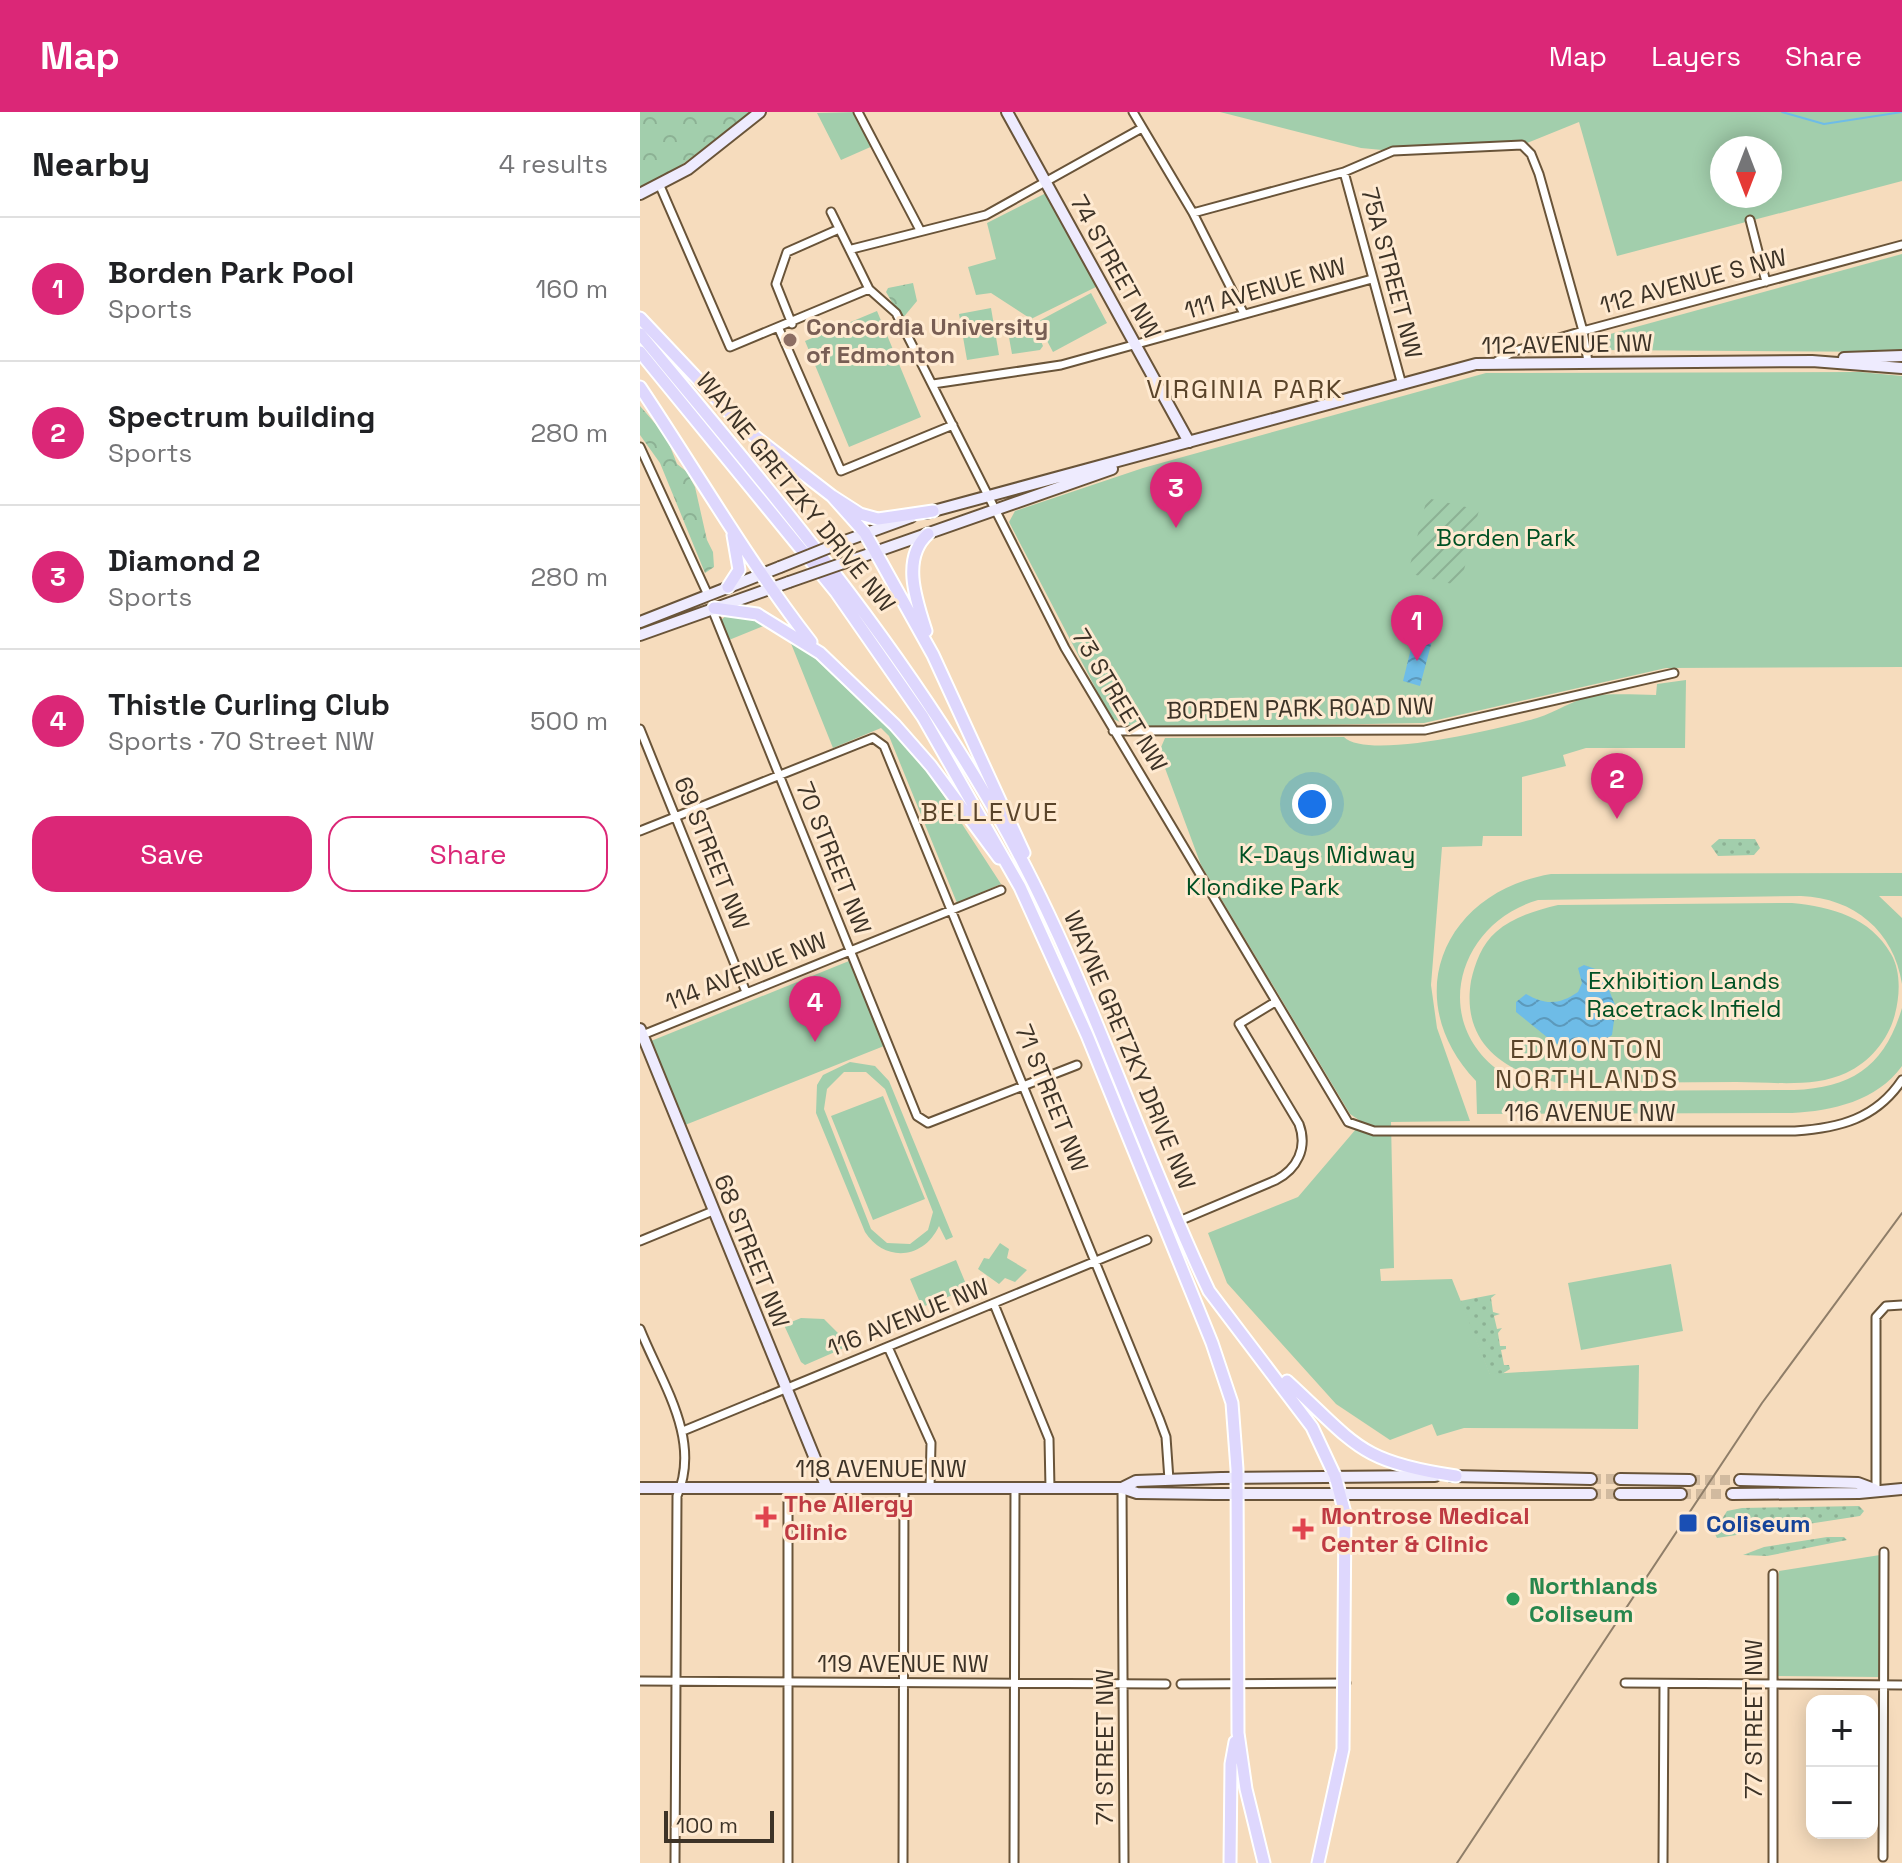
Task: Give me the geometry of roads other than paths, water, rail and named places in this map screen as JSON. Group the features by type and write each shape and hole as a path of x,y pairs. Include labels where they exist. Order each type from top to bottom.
{"main road":[{"path":"640,194 688,169 760,112"},
{"name":"74 STREET NW","path":"1007,112 1189,442"},
{"path":"640,318 744,428 832,496 860,514 878,519 933,511"},
{"name":"WAYNE GRETZKY DRIVE NW","path":"640,334 800,527 904,665 959,749 1035,885 1082,985 1209,1291 1298,1405 1335,1476 1346,1524 1346,1683 1342,1761 1318,1863"},
{"name":"WAYNE GRETZKY DRIVE NW","path":"640,352 791,535 865,633 946,755 1020,887 1057,962 1228,1387 1234,1419 1237,1477 1238,1733 1246,1789 1264,1863"},
{"name":"112 AVENUE NW","path":"640,622 865,533 933,511 1497,361 1812,361 1902,356"},
{"name":"112 AVENUE NW","path":"1812,361 1902,368"},
{"path":"640,387 771,589 820,653 895,725 931,766 1020,887"},
{"name":"112 AVENUE NW","path":"640,635 1189,442"},
{"path":"832,496 865,533 933,655 1019,838 1035,885"},
{"path":"725,516 737,548 739,566 738,575 728,587"},
{"path":"928,534 916,546 913,562 919,611 933,655"},
{"path":"713,608 757,614 820,653"},
{"name":"68 STREET NW","path":"641,1033 827,1488"},
{"path":"1257,1354 1357,1448 1397,1465 1456,1476"},
{"name":"118 AVENUE NW","path":"1122,1488 1136,1481 1237,1477 1591,1479"},
{"path":"1620,1479 1690,1480"},
{"path":"1740,1480 1858,1483 1876,1489"},
{"name":"118 AVENUE NW","path":"640,1488 1122,1488 1137,1493 1591,1494"},
{"path":"1732,1494 1859,1493 1876,1489 1902,1489"},
{"path":"1620,1494 1681,1494"},
{"path":"1230,1863 1231,1764 1238,1733"}],"street":[{"path":"858,112 920,230"},
{"path":"1133,112 1193,213 1244,314"},
{"path":"852,249 986,215 1142,128"},
{"path":"1193,213 1344,172 1393,151 1522,145 1531,154 1539,174 1583,331 1588,362"},
{"name":"75A STREET NW","path":"1344,172 1402,385"},
{"path":"660,186 730,347 792,324 869,289 852,249 831,212"},
{"path":"1750,220 1766,282"},
{"path":"792,324 776,284 787,252 839,229"},
{"name":"112 AVENUE S NW","path":"1497,361 1515,351 1583,331 1902,245"},
{"name":"111 AVENUE NW","path":"933,384 1061,365 1372,279"},
{"name":"73 STREET NW","path":"869,289 881,296 896,313 1065,648 1343,1115 1353,1125"},
{"path":"779,329 841,471 953,425"},
{"path":"640,447 708,595"},
{"name":"70 STREET NW","path":"713,608 849,951 922,1121 928,1123 1025,1086"},
{"name":"BORDEN PARK ROAD NW","path":"1113,731 1425,730 1674,673"},
{"name":"69 STREET NW","path":"640,729 746,992"},
{"name":"71 STREET NW","path":"778,775 877,739 884,746 1166,1437 1169,1480"},
{"path":"640,831 778,775"},
{"name":"114 AVENUE NW","path":"641,1033 1001,890"},
{"path":"1165,1227 1284,1176 1300,1154 1303,1142 1298,1123 1239,1024 1275,1002"},
{"path":"1025,1086 1077,1065"},
{"name":"116 AVENUE NW","path":"1353,1125 1385,1131 1680,1133 1827,1129 1870,1112 1890,1096 1902,1080"},
{"path":"640,1241 713,1211"},
{"name":"116 AVENUE NW","path":"683,1431 1147,1240"},
{"path":"994,1304 1049,1439 1050,1488"},
{"path":"1876,1489 1876,1321 1880,1310 1888,1305 1902,1305"},
{"path":"640,1329 683,1431 685,1469 677,1496 675,1863"},
{"path":"888,1347 931,1443 930,1488"},
{"path":"788,1488 788,1863"},
{"path":"903,1863 904,1488"},
{"path":"1014,1863 1015,1488"},
{"name":"71 STREET NW","path":"1122,1488 1124,1863"},
{"path":"1883,1857 1884,1552"},
{"name":"77 STREET NW","path":"1773,1574 1773,1863"},
{"name":"119 AVENUE NW","path":"640,1681 1166,1684"},
{"path":"1181,1684 1346,1683"},
{"path":"1625,1683 1902,1685"},
{"path":"1663,1863 1664,1684"}],"water":[{"path":"1414,636 1432,641 1420,686 1403,681"},
{"path":"1584,965 1601,971 1616,1007 1612,1035 1582,1055 1553,1042 1516,1012 1516,1002 1526,994 1552,1002 1571,996 1578,992 1582,983 1578,968"}],"waterway":[{"path":"1782,112 1824,124 1902,112"}],"tunnel":[{"path":"1591,1479 1620,1479"},
{"path":"1690,1480 1740,1480"},
{"path":"1591,1494 1620,1494"},
{"path":"1681,1494 1732,1494"}],"tram line":[{"path":"1457,1863 1762,1403 1902,1213"}],"place":[{"name":"Concordia University of Edmonton","path":"790,340"},
{"name":"Diamond 2","path":"1176,528"},
{"name":"Borden Park Pool","path":"1417,661"},
{"name":"Spectrum building","path":"1617,819"},
{"name":"Thistle Curling Club","path":"815,1042"},
{"name":"The Allergy Clinic","path":"766,1517"},
{"name":"Coliseum","path":"1688,1523"},
{"name":"Montrose Medical Center & Clinic","path":"1303,1529"},
{"name":"Northlands Coliseum","path":"1513,1599"}],"district":[{"name":"VIRGINIA PARK","path":"1245,389"},
{"name":"BELLEVUE","path":"990,812"},
{"name":"EDMONTON NORTHLANDS","path":"1587,1064"}],"park label":[{"name":"Borden Park","path":"1506,537"},
{"name":"K-Days Midway","path":"1327,854"},
{"name":"Klondike Park","path":"1263,886"},
{"name":"Exhibition Lands Racetrack Infield","path":"1684,994"}]}
